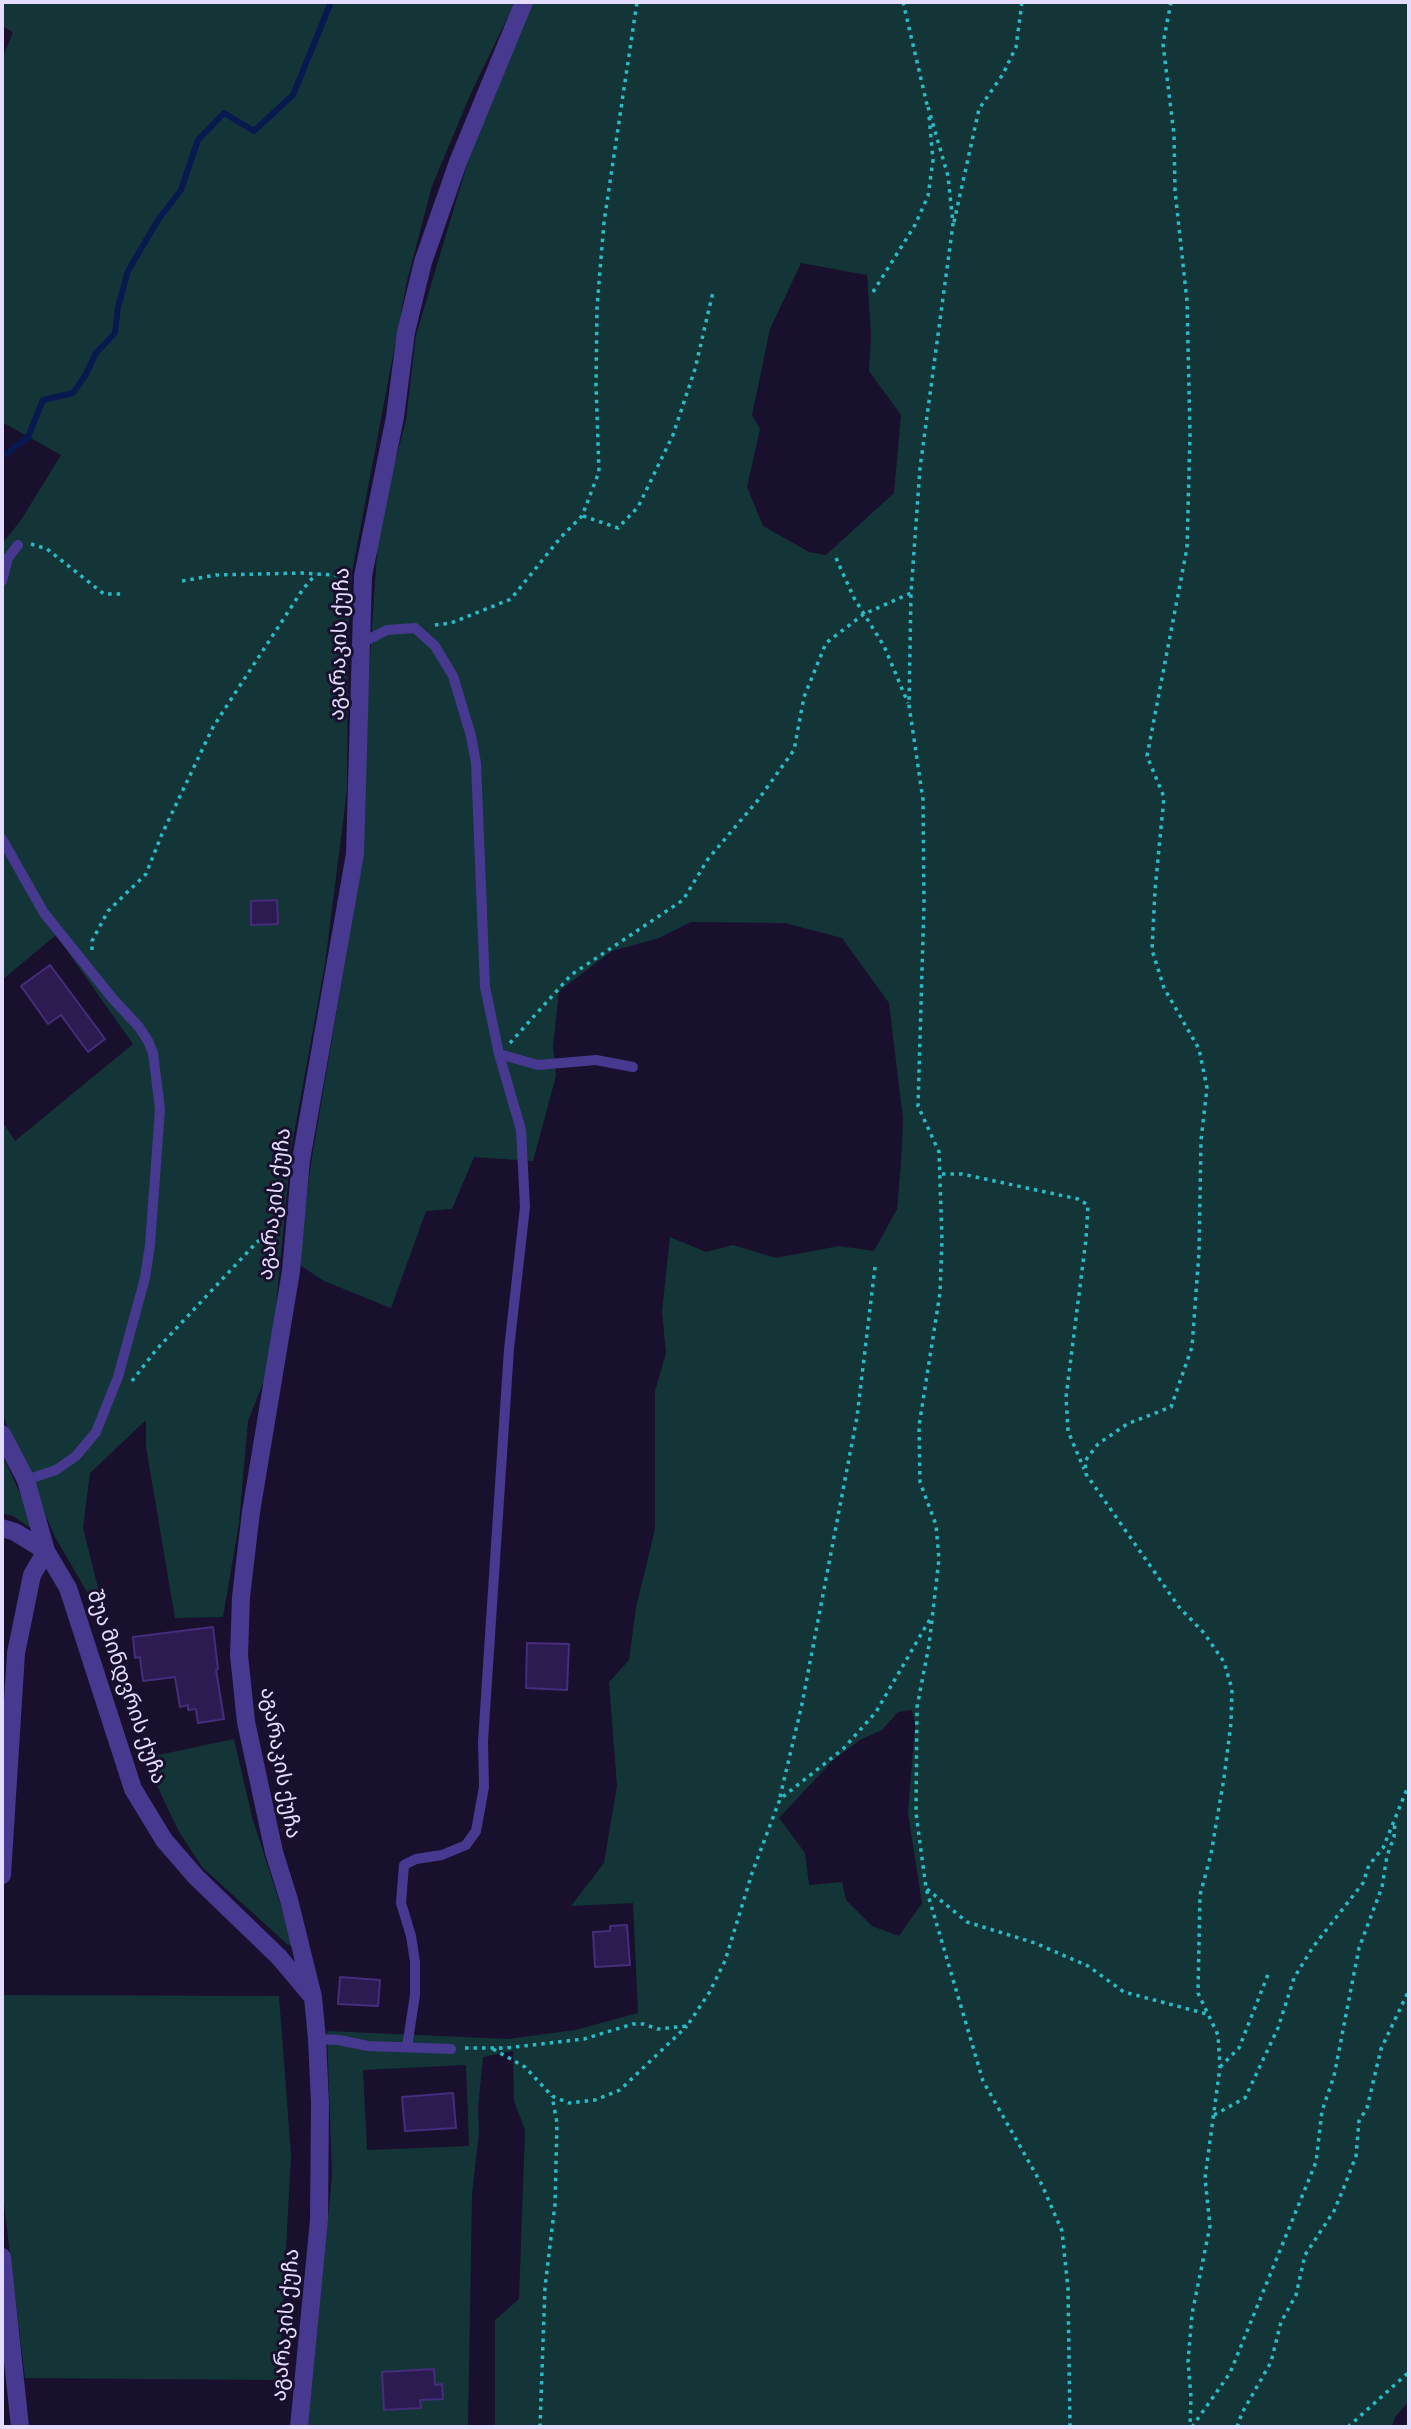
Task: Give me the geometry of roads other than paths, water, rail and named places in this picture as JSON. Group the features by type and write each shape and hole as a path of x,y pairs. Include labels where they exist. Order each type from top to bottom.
{"street":[{"name":"აგარაკის ქუჩა","path":"299,2427 318,2220 320,2128 317,2039 313,1997 264,1810 246,1722 240,1655 240,1597 250,1511 291,1271 301,1160 355,854 363,576 394,417 406,332 423,261 458,162 524,2"},
{"path":"2,1434 26,1480 47,1551 32,1575 16,1653 2,1875"},
{"name":"შუა მინდვრის ქუჩა","path":"2,1528 15,1532 47,1551 68,1588 133,1789 164,1840 196,1877 279,1957 313,1997"},
{"path":"2,2257 20,2427"}],"lane":[{"path":"2,581 8,558 18,545"},
{"path":"361,643 387,630 415,628 435,646 453,676 471,736 476,763 485,987 499,1054 521,1130 525,1207 509,1349 483,1741 484,1787 476,1831 466,1845 442,1855 416,1859 404,1865 401,1903 411,1936 415,1962 415,1995 407,2048"},
{"path":"2,839 44,913 139,1027 153,1054 160,1109 145,1278 118,1377 96,1432 76,1456 56,1470 26,1480"},
{"path":"499,1054 538,1065 596,1060 633,1067"},
{"path":"317,2039 407,2048 452,2049"}],"waterway":[{"path":"2,457 28,437 43,400 73,393 96,353 115,333 118,307 128,271 158,220 181,190 198,140 224,113 254,131 293,95 331,2"}]}
